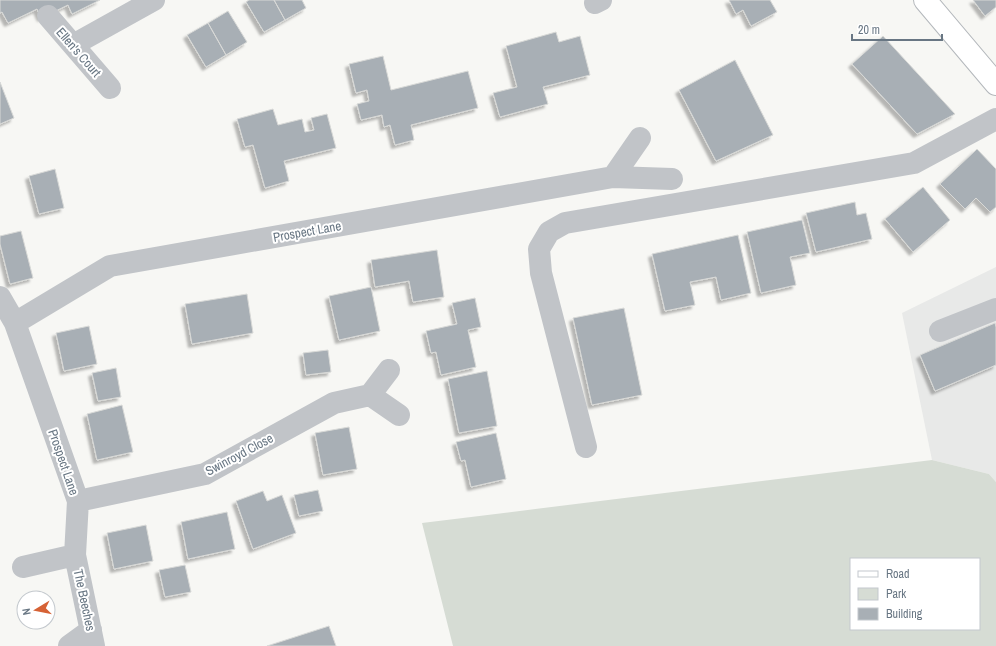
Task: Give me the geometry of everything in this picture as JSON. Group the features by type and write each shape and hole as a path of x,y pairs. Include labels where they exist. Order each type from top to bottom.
{"main road":[{"path":"925,0 996,84"}],"street":[{"path":"73,45 154,0"},
{"name":"Ellen's Court","path":"48,16 110,88"},
{"path":"586,447 541,272 539,249 549,232 565,223 914,163 996,118"},
{"path":"612,177 640,138"},
{"name":"Prospect Lane","path":"15,323 110,266 612,177 672,179"},
{"name":"Prospect Lane","path":"0,297 15,323 78,502 75,555"},
{"path":"940,332 996,309"},
{"path":"389,370 370,395 399,415"},
{"name":"Swinroyd Close","path":"78,502 205,474 334,403 370,395"},
{"path":"23,567 75,555"},
{"name":"The Beeches","path":"75,555 93,638"},
{"path":"69,646 93,638"}],"shaded area":[{"path":"996,267 996,482 989,474 932,460 902,313"}],"green space":[{"path":"932,460 989,474 996,482 996,646 453,646 422,523"}],"building":[{"path":"0,0 100,0 72,14 68,5 41,18 37,9 8,23 2,12 0,13"},
{"path":"249,0 274,0 285,20 264,32 246,2"},
{"path":"274,0 302,0 306,8 285,20"},
{"path":"729,0 770,0 777,12 751,26 743,10 736,14"},
{"path":"973,0 996,0 996,7 985,16"},
{"path":"228,11 247,42 226,55 208,23"},
{"path":"208,23 226,55 206,67 187,35"},
{"path":"556,32 559,42 580,36 590,75 543,87 548,104 500,117 493,93 517,87 506,46"},
{"path":"883,36 955,114 917,134 852,64"},
{"path":"383,56 391,90 468,71 478,108 411,125 414,140 395,145 390,125 384,127 382,115 361,120 357,104 369,101 367,90 356,93 349,64"},
{"path":"735,60 773,135 716,161 679,90"},
{"path":"0,82 14,118 0,124"},
{"path":"273,109 278,125 302,119 305,132 314,130 311,118 327,114 336,148 284,161 289,181 265,188 253,145 245,147 237,119"},
{"path":"977,149 996,169 996,207 990,212 976,198 965,209 940,184"},
{"path":"55,169 64,208 39,214 29,176"},
{"path":"923,187 950,220 913,252 885,219"},
{"path":"855,202 857,215 866,213 872,239 816,252 806,213"},
{"path":"802,220 810,253 790,257 796,285 761,293 747,232"},
{"path":"21,231 33,278 10,284 0,244 0,236"},
{"path":"738,235 751,293 721,300 716,277 690,282 695,305 665,311 652,254"},
{"path":"437,250 444,297 413,302 409,281 375,287 371,260"},
{"path":"371,287 380,331 339,340 329,296"},
{"path":"247,294 253,333 192,344 185,304"},
{"path":"475,298 481,327 468,330 476,367 441,375 436,352 431,353 426,331 457,324 452,303"},
{"path":"624,308 642,395 592,405 573,318"},
{"path":"995,323 996,365 935,391 920,355"},
{"path":"89,326 97,364 64,371 56,333"},
{"path":"328,350 331,372 306,375 303,353"},
{"path":"116,368 121,397 98,401 92,373"},
{"path":"487,371 497,426 459,433 448,379"},
{"path":"122,405 133,452 97,460 87,414"},
{"path":"349,427 357,469 323,475 315,433"},
{"path":"496,433 506,479 471,487 465,460 461,461 456,442"},
{"path":"318,490 323,511 299,516 294,495"},
{"path":"263,491 267,501 282,495 296,533 253,549 236,501"},
{"path":"227,512 235,549 188,559 181,522"},
{"path":"146,525 153,561 114,569 107,533"},
{"path":"185,565 191,592 165,597 159,570"},
{"path":"329,626 336,646 267,646"}]}
